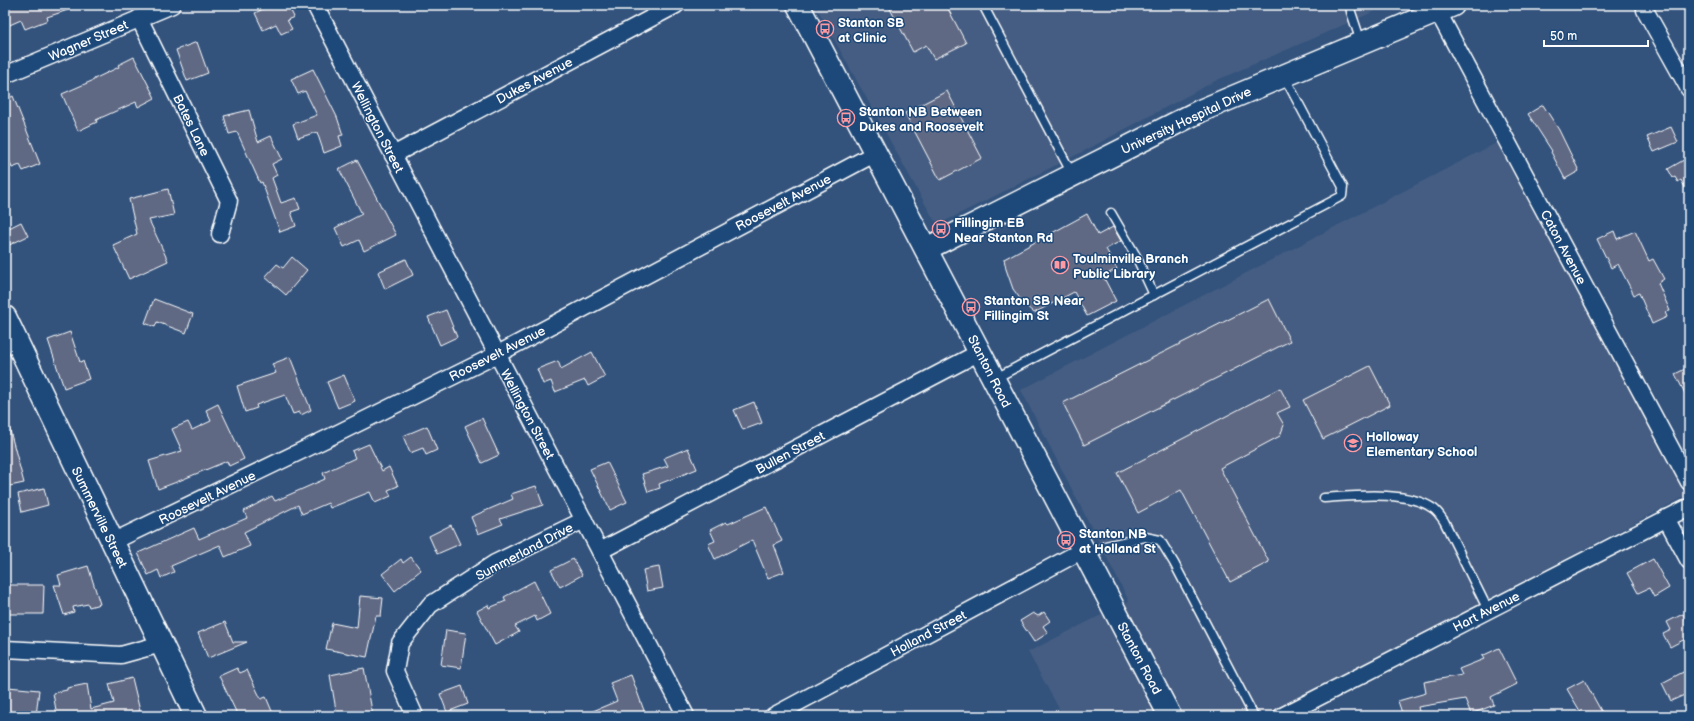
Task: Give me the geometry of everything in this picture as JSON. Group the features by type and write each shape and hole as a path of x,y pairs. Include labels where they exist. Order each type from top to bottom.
{"street":[{"name":"Wagner Street","path":"5,75 172,5"},
{"name":"Wellington Street","path":"315,5 496,355 686,716"},
{"name":"Dukes Avenue","path":"393,155 676,5"},
{"name":"Stanton Road","path":"798,5 1170,716"},
{"path":"1645,5 1645,10 1689,89"},
{"name":"University Hospital Drive","path":"926,249 1193,114 1445,8"},
{"name":"Caton Avenue","path":"1445,8 1689,482"},
{"name":"Bates Lane","path":"139,18 229,201 220,234"},
{"name":"Roosevelt Avenue","path":"112,542 319,443 496,355 876,153"},
{"name":"Summerville Street","path":"5,317 196,716"},
{"name":"Bullen Street","path":"600,551 980,352"},
{"name":"Hart Avenue","path":"1282,716 1689,507"},
{"path":"1666,518 1689,561"},
{"name":"Summerland Drive","path":"415,716 395,671 400,643 430,605 495,563 584,520"},
{"name":"Holland Street","path":"774,716 1085,554"},
{"path":"5,649 121,654 161,644"}],"lane":[{"path":"983,5 1073,175"},
{"path":"1350,5 1350,12 1361,43"},
{"path":"994,379 1342,196 1343,188 1284,75"},
{"path":"1112,213 1136,256 1154,295"},
{"path":"1324,498 1365,495 1398,497 1419,502 1434,509 1444,521 1488,610"},
{"path":"1085,554 1105,546 1145,537 1160,540 1174,563 1254,716"}],"shaded area":[{"path":"815,5 1389,5 1215,81 1086,150 941,223 934,220"},
{"name":"Holloway Elementary School","path":"1500,141 1686,496 1298,699 1306,716 1063,716 1028,652 1129,601 1021,390"}],"building":[{"path":"5,5 76,5 77,7 47,17 48,20 25,29 21,20 5,27"},
{"path":"271,5 288,5 294,17 287,20 292,29 281,34 276,24 263,30 255,13"},
{"path":"888,5 946,5 966,43 934,59 926,45 913,52"},
{"path":"197,42 208,73 187,81 176,50"},
{"path":"134,57 155,98 138,107 136,102 96,120 97,122 78,131 62,94 94,80"},
{"path":"313,69 337,117 343,135 339,136 342,146 324,153 317,132 298,138 293,124 317,115 305,91 298,94 291,79"},
{"path":"947,91 982,158 940,180 905,113"},
{"path":"13,96 40,164 23,171 20,165 12,168 5,150 5,100"},
{"path":"1543,105 1559,130 1579,171 1565,179 1551,152 1552,151 1528,114"},
{"path":"249,110 258,142 271,136 282,159 272,164 277,175 272,178 281,203 296,198 300,209 291,212 296,226 280,232 262,182 260,183 237,132 229,134 224,116"},
{"path":"1671,127 1678,142 1654,152 1647,137"},
{"path":"1689,157 1689,195 1681,180 1678,182 1675,177 1673,178 1668,169"},
{"path":"357,160 396,235 364,251 359,240 344,247 335,228 362,214 339,169"},
{"path":"168,189 174,215 149,220 168,261 129,279 113,245 137,234 129,199"},
{"name":"Toulminville Branch Public Library","path":"1087,214 1098,235 1113,227 1121,241 1106,249 1117,269 1103,276 1116,301 1087,316 1074,292 1034,313 1024,304 1013,289 1004,259"},
{"path":"21,222 28,236 5,247 5,230"},
{"path":"1614,231 1617,239 1635,231 1649,261 1653,259 1664,279 1658,283 1670,311 1665,312 1667,317 1652,324 1639,293 1634,295 1618,264 1611,268 1597,239"},
{"path":"292,257 307,270 286,295 265,277 277,264 283,268"},
{"path":"406,259 413,275 385,289 378,272"},
{"path":"154,299 193,314 186,333 157,322 155,327 145,323"},
{"path":"1269,299 1290,341 1084,445 1063,403"},
{"path":"446,310 457,337 440,345 428,317"},
{"path":"70,332 80,362 83,361 89,379 64,388 48,340"},
{"path":"592,352 605,377 588,386 585,380 555,392 551,381 543,384 537,369 558,361 561,369"},
{"path":"290,357 311,410 301,415 299,412 293,414 285,395 256,405 257,408 245,412 237,386 276,373 272,364"},
{"path":"1370,366 1390,405 1323,439 1303,400"},
{"path":"1689,367 1689,401 1675,374"},
{"path":"344,375 355,401 338,408 327,382"},
{"path":"1280,388 1290,407 1277,413 1284,425 1280,436 1220,468 1269,562 1230,582 1181,490 1138,513 1117,473"},
{"path":"754,402 762,423 743,430 734,410"},
{"path":"218,404 244,459 229,466 227,461 158,489 149,461 182,451 172,429 188,422 192,430 211,421 206,410"},
{"path":"482,418 499,455 482,463 465,426"},
{"path":"427,426 437,450 426,455 423,448 410,453 403,436"},
{"path":"9,427 24,483 5,487 5,428"},
{"path":"369,444 382,471 389,467 398,486 388,490 391,496 375,503 370,492 330,508 328,503 302,514 298,505 244,532 250,546 225,557 220,545 171,566 174,572 161,578 158,570 148,575 138,553 194,528 199,539 247,518 244,511 272,496 275,501 325,479 323,473 355,458 352,451"},
{"path":"688,448 697,469 659,484 660,488 648,492 642,474 668,466 664,458"},
{"path":"607,462 627,502 610,510 590,469"},
{"path":"536,486 543,505 500,519 503,524 478,534 471,517 513,499 511,494"},
{"path":"44,488 48,505 22,512 18,494"},
{"path":"766,507 782,541 774,545 784,572 768,578 752,540 715,559 708,544 715,541 710,530 726,522 728,524"},
{"path":"451,525 460,544 437,554 429,536"},
{"path":"411,557 421,570 395,591 382,574 401,559 403,563"},
{"path":"573,559 582,575 560,587 551,570"},
{"path":"1653,559 1669,588 1654,597 1649,588 1638,593 1627,573"},
{"path":"88,566 100,604 89,607 88,604 73,607 74,612 64,615 54,585 61,585 58,575"},
{"path":"659,567 663,588 647,591 643,570"},
{"path":"534,581 550,614 537,621 535,616 515,626 519,632 495,645 477,611 488,605 489,608 506,601 504,597"},
{"path":"5,585 44,585 43,614 5,614"},
{"path":"360,596 383,598 381,616 376,616 367,657 326,649 332,623 357,628"},
{"path":"1044,612 1050,621 1043,626 1048,633 1034,642 1020,621 1033,613 1038,616"},
{"path":"1683,614 1689,626 1689,637 1670,647 1663,634 1671,630 1667,622"},
{"path":"225,622 233,642 247,642 208,658 198,633"},
{"path":"446,630 466,633 461,668 441,665"},
{"path":"1499,648 1517,684 1491,697 1494,705 1471,714 1465,699 1418,707 1420,716 1403,716 1398,701 1426,693 1424,682 1462,675 1459,669 1484,659 1482,656"},
{"path":"237,668 240,673 247,670 261,699 266,697 274,716 238,716 219,676"},
{"path":"364,668 373,716 337,716 330,675"},
{"path":"1689,669 1689,693 1671,701 1662,683"},
{"path":"631,675 646,716 581,716 617,701 610,683"},
{"path":"132,678 140,711 118,716 57,716 53,693 67,690 67,688 87,684 91,709 114,703 109,684"},
{"path":"1584,680 1604,716 1583,716 1567,689"},
{"path":"462,686 468,704 447,712 440,694"},
{"path":"8,687 39,690 36,716 5,716"}],"place":[{"name":"Stanton SB at Clinic","path":"825,29"},
{"name":"Stanton NB Between Dukes and Roosevelt","path":"846,118"},
{"name":"Fillingim EB Near Stanton Rd","path":"941,229"},
{"name":"Toulminville Branch Public Library","path":"1060,265"},
{"name":"Stanton SB Near Fillingim St","path":"971,307"},
{"name":"Holloway Elementary School","path":"1353,443"},
{"name":"Stanton NB at Holland St","path":"1066,540"}]}
